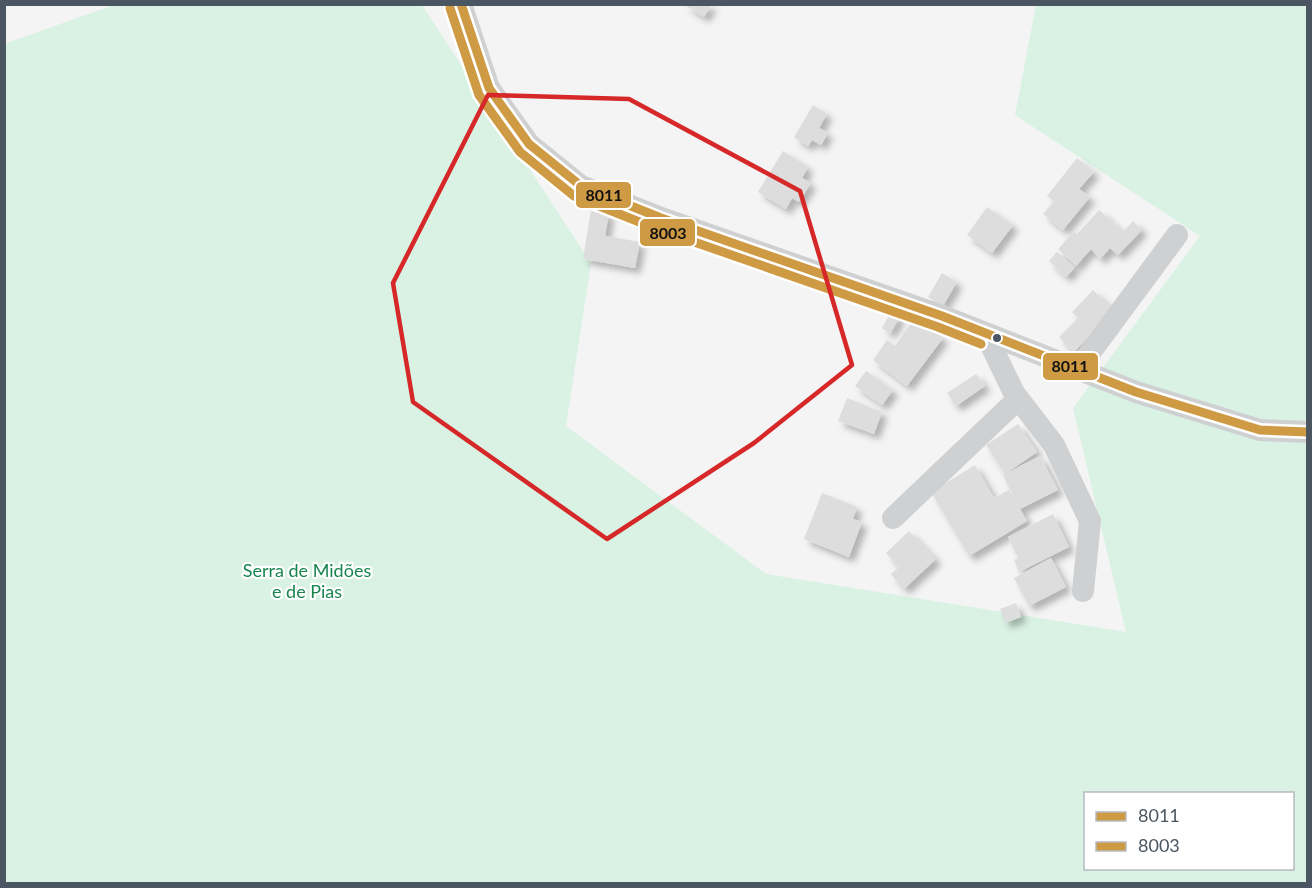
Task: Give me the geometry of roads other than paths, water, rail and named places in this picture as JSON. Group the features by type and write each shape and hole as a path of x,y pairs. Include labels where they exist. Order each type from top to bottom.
{"street":[{"path":"461,4 489,88 528,144 581,186 661,218 931,312 1136,392 1260,430 1308,432"},
{"path":"1078,369 1178,235"},
{"path":"985,333 1014,393 1054,445 1090,521 1083,591"},
{"path":"893,518 1018,399"}],"park label":[{"name":"Serra de Midões e de Pias","path":"307,580"}]}
